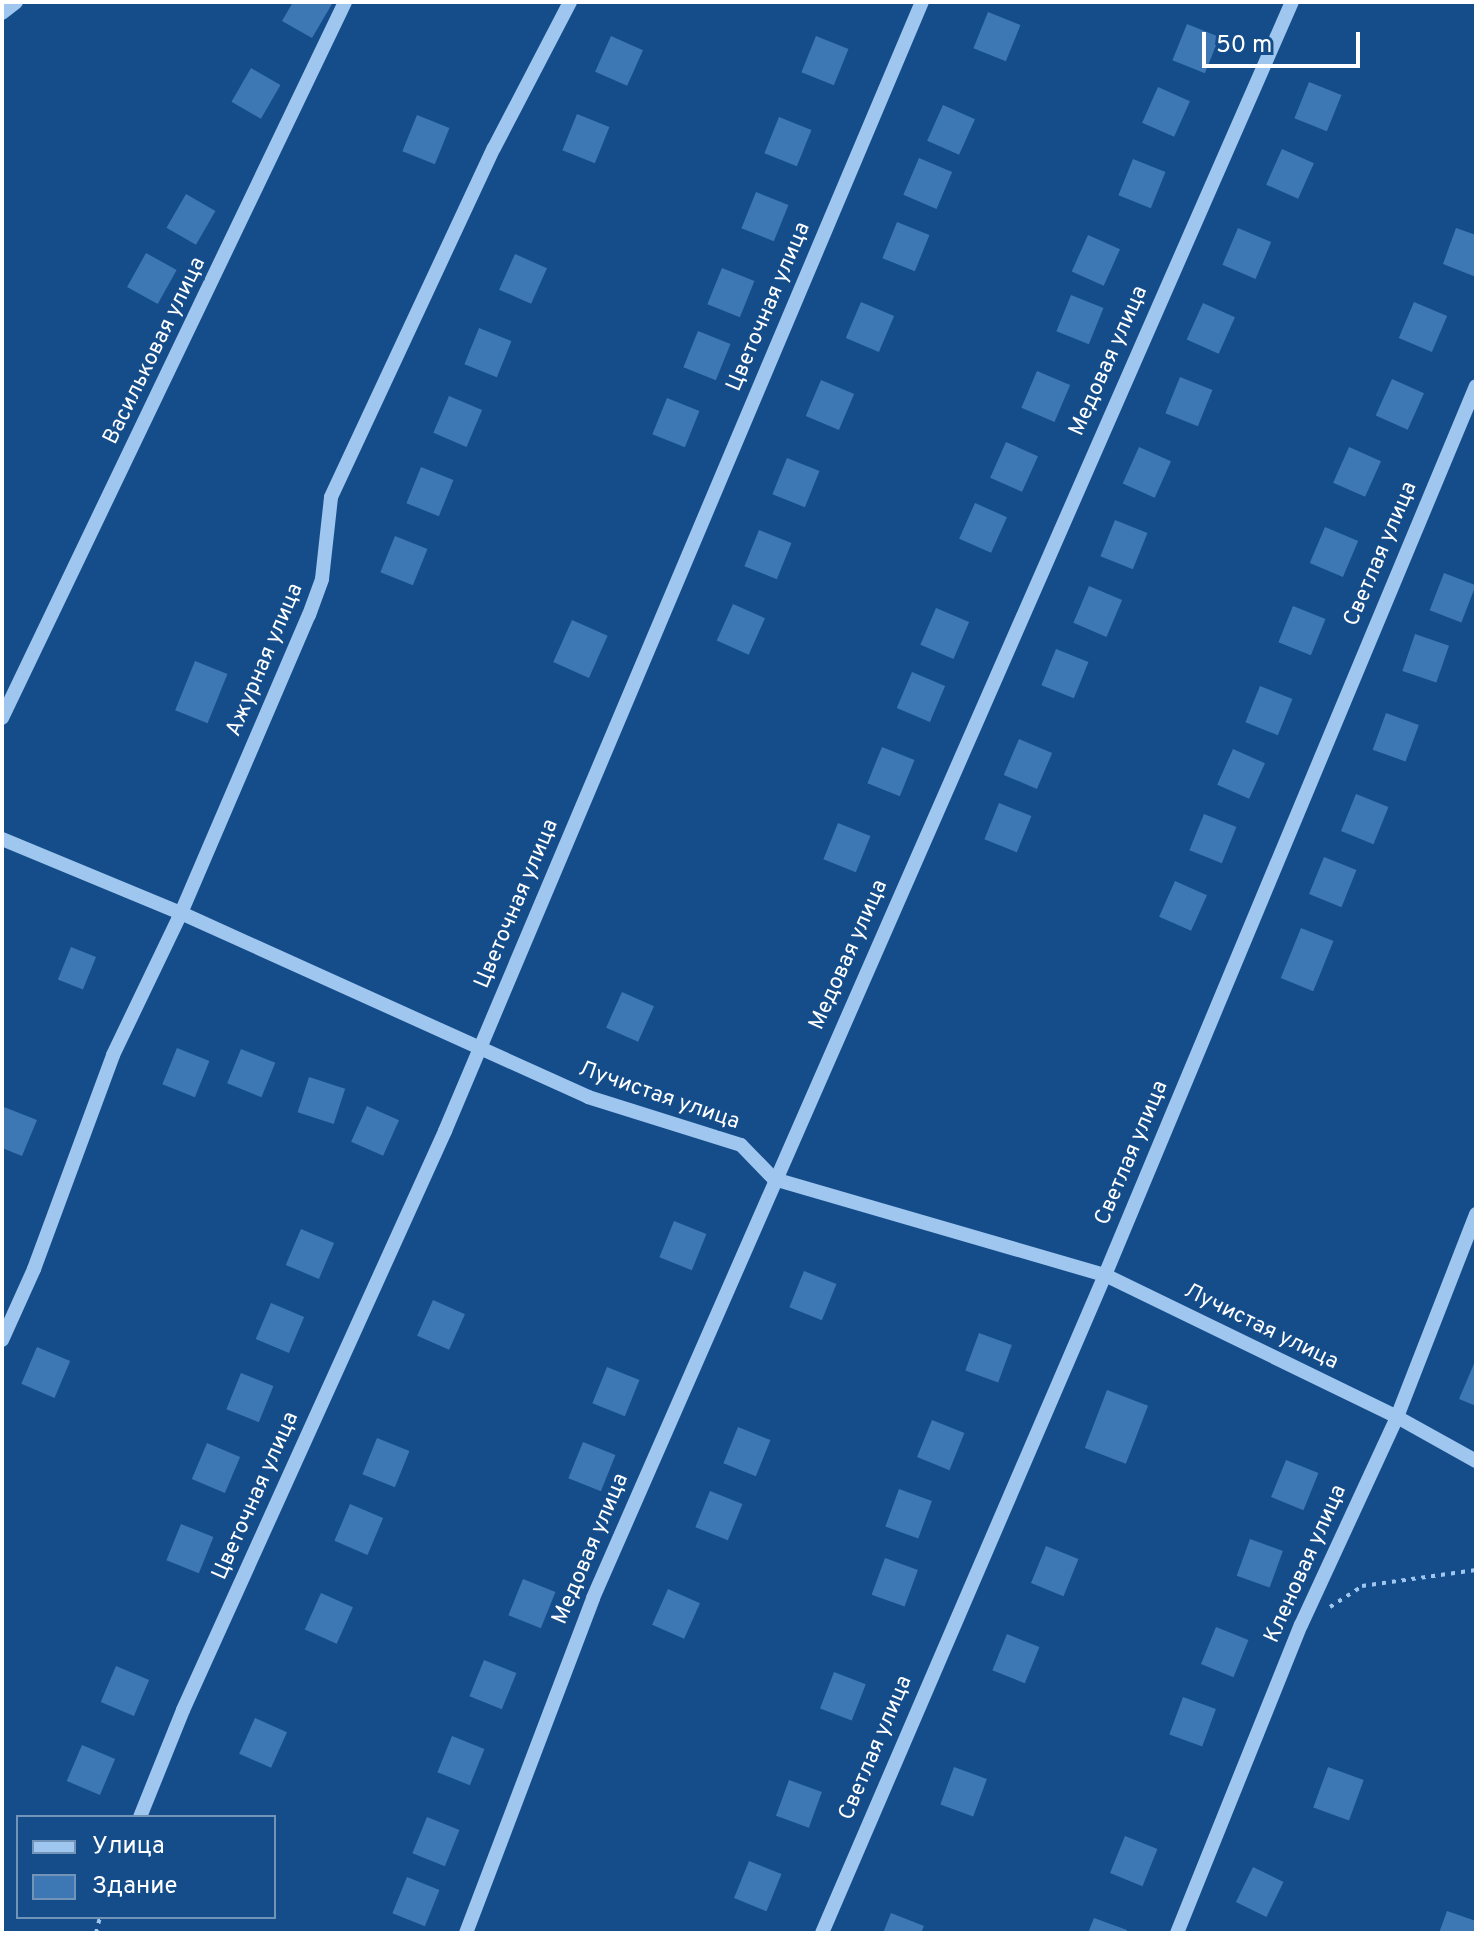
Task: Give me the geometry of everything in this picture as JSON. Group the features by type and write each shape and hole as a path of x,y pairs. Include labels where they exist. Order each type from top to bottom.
{"street":[{"path":"2,13 16,2"},
{"name":"Васильковая улица","path":"2,718 345,2"},
{"name":"Ажурная улица","path":"2,1340 34,1269 113,1055 181,913 322,579 331,497 494,148 570,2"},
{"name":"Цветочная улица","path":"141,1815 183,1710 479,1051 922,2"},
{"name":"Медовая улица","path":"466,1933 593,1598 1292,2"},
{"name":"Светлая улица","path":"822,1933 1105,1275 1476,386"},
{"name":"Лучистая улица","path":"2,839 181,913 479,1051 588,1097 741,1145 774,1179 1105,1275 1397,1417 1476,1461"},
{"name":"Кленовая улица","path":"1177,1933 1301,1625 1397,1417 1476,1214"}],"path":[{"path":"1301,1625 1362,1586 1476,1570"}],"building":[{"path":"293,2 332,4 312,38 282,21"},
{"path":"988,12 1020,25 1006,61 973,48"},
{"path":"1187,24 1219,37 1205,73 1172,60"},
{"path":"611,36 643,50 627,86 595,72"},
{"path":"816,36 848,49 834,85 801,72"},
{"path":"251,68 280,85 261,119 232,102"},
{"path":"1309,82 1341,95 1327,131 1294,118"},
{"path":"1158,87 1190,101 1174,137 1142,123"},
{"path":"943,105 975,119 959,155 927,141"},
{"path":"577,114 609,127 595,163 562,150"},
{"path":"417,115 449,128 435,164 402,151"},
{"path":"779,117 811,130 797,166 764,153"},
{"path":"1282,149 1314,163 1298,199 1266,185"},
{"path":"919,158 952,172 937,209 903,195"},
{"path":"1133,159 1165,172 1151,208 1118,195"},
{"path":"756,192 788,205 774,241 741,228"},
{"path":"186,194 215,211 196,245 166,228"},
{"path":"897,222 929,235 915,271 882,258"},
{"path":"1238,228 1271,242 1256,279 1222,265"},
{"path":"1456,228 1476,235 1476,277 1443,264"},
{"path":"1088,235 1120,249 1104,286 1072,272"},
{"path":"146,253 177,270 158,304 127,287"},
{"path":"515,254 547,268 531,304 499,290"},
{"path":"722,268 754,281 740,317 707,304"},
{"path":"1071,295 1103,308 1089,344 1056,331"},
{"path":"861,302 894,316 879,352 846,338"},
{"path":"1414,302 1447,316 1432,352 1399,338"},
{"path":"1203,303 1235,317 1219,354 1187,340"},
{"path":"479,328 511,341 497,377 464,364"},
{"path":"698,331 730,344 716,380 683,367"},
{"path":"1037,371 1070,385 1055,422 1021,408"},
{"path":"1180,377 1212,390 1198,426 1165,413"},
{"path":"1392,379 1424,393 1408,430 1376,416"},
{"path":"821,380 854,394 839,430 806,416"},
{"path":"449,396 482,410 467,447 433,433"},
{"path":"667,398 699,411 685,447 652,434"},
{"path":"1006,442 1038,456 1022,492 990,478"},
{"path":"1139,447 1171,461 1155,498 1123,484"},
{"path":"1349,447 1381,461 1365,497 1333,483"},
{"path":"787,458 819,471 805,507 772,494"},
{"path":"421,467 453,480 439,516 406,503"},
{"path":"975,503 1007,517 991,553 959,539"},
{"path":"1115,520 1147,533 1133,569 1100,556"},
{"path":"1325,527 1358,541 1343,577 1310,563"},
{"path":"759,530 791,543 777,579 744,566"},
{"path":"395,536 427,549 413,585 380,572"},
{"path":"1444,573 1476,585 1461,623 1430,610"},
{"path":"1089,586 1122,600 1107,637 1073,623"},
{"path":"733,604 765,618 749,655 717,641"},
{"path":"1293,606 1325,619 1311,655 1278,642"},
{"path":"936,608 969,622 954,659 920,645"},
{"path":"572,620 608,636 589,678 553,662"},
{"path":"1415,634 1449,646 1436,683 1402,671"},
{"path":"1056,649 1088,662 1074,698 1041,685"},
{"path":"195,661 227,674 208,723 175,710"},
{"path":"912,672 945,686 930,722 897,708"},
{"path":"1260,686 1292,699 1278,735 1245,722"},
{"path":"1386,713 1419,725 1406,762 1373,750"},
{"path":"1019,739 1052,753 1037,789 1004,775"},
{"path":"882,747 914,760 900,796 867,783"},
{"path":"1233,749 1265,763 1249,799 1217,785"},
{"path":"1356,794 1388,807 1373,844 1341,831"},
{"path":"999,803 1031,816 1017,852 984,839"},
{"path":"1204,814 1236,827 1222,863 1189,850"},
{"path":"838,823 870,836 856,872 823,859"},
{"path":"1324,857 1356,870 1341,907 1309,894"},
{"path":"1175,881 1207,895 1191,931 1159,917"},
{"path":"1301,928 1333,941 1313,991 1281,978"},
{"path":"71,947 96,957 83,990 58,979"},
{"path":"622,992 654,1006 638,1042 606,1028"},
{"path":"177,1048 209,1061 195,1097 162,1084"},
{"path":"241,1049 275,1063 261,1097 227,1083"},
{"path":"309,1077 345,1089 334,1124 298,1112"},
{"path":"367,1106 399,1120 383,1156 351,1142"},
{"path":"4,1107 37,1120 22,1156 2,1148"},
{"path":"674,1221 706,1234 692,1270 659,1257"},
{"path":"301,1229 334,1243 319,1279 286,1265"},
{"path":"804,1271 836,1284 822,1320 789,1307"},
{"path":"433,1300 465,1314 449,1350 417,1336"},
{"path":"271,1303 304,1317 289,1353 256,1339"},
{"path":"979,1333 1012,1345 998,1383 965,1371"},
{"path":"37,1347 70,1361 55,1398 21,1384"},
{"path":"1476,1359 1476,1406 1459,1399"},
{"path":"607,1367 639,1380 625,1416 592,1403"},
{"path":"241,1373 273,1386 259,1422 226,1409"},
{"path":"1107,1390 1148,1406 1126,1464 1085,1448"},
{"path":"932,1420 964,1433 949,1470 917,1457"},
{"path":"738,1427 770,1440 756,1476 723,1463"},
{"path":"377,1438 409,1451 395,1487 362,1474"},
{"path":"583,1442 615,1455 601,1491 568,1478"},
{"path":"207,1443 240,1457 225,1493 192,1479"},
{"path":"1286,1460 1318,1473 1303,1510 1271,1497"},
{"path":"899,1489 932,1501 918,1539 885,1527"},
{"path":"710,1491 742,1504 728,1540 695,1527"},
{"path":"350,1504 383,1518 368,1555 334,1541"},
{"path":"181,1524 213,1537 199,1573 166,1560"},
{"path":"1250,1539 1283,1551 1270,1588 1237,1576"},
{"path":"1046,1546 1078,1559 1063,1596 1031,1583"},
{"path":"885,1558 918,1570 905,1607 872,1595"},
{"path":"523,1579 555,1592 541,1628 508,1615"},
{"path":"668,1589 700,1603 684,1639 652,1625"},
{"path":"321,1593 353,1607 337,1644 305,1630"},
{"path":"1216,1627 1248,1640 1233,1677 1201,1664"},
{"path":"1007,1634 1039,1647 1025,1683 992,1670"},
{"path":"484,1660 516,1673 502,1709 469,1696"},
{"path":"116,1666 149,1680 134,1716 101,1702"},
{"path":"834,1672 866,1684 852,1721 820,1708"},
{"path":"1183,1697 1216,1709 1202,1747 1169,1735"},
{"path":"255,1718 287,1732 271,1768 239,1754"},
{"path":"452,1736 484,1749 470,1785 437,1772"},
{"path":"82,1745 115,1759 100,1795 67,1781"},
{"path":"954,1767 987,1779 973,1817 940,1805"},
{"path":"1328,1767 1364,1780 1349,1820 1313,1807"},
{"path":"789,1780 822,1792 809,1828 776,1816"},
{"path":"427,1817 459,1830 445,1866 412,1853"},
{"path":"1125,1836 1157,1849 1142,1886 1110,1873"},
{"path":"749,1861 781,1874 766,1911 734,1898"},
{"path":"1253,1867 1284,1882 1266,1917 1236,1902"},
{"path":"407,1877 439,1890 425,1926 392,1913"},
{"path":"1447,1911 1476,1921 1476,1933 1439,1933"},
{"path":"891,1913 924,1926 921,1933 883,1933"},
{"path":"1094,1918 1127,1930 1126,1933 1088,1933"}]}
